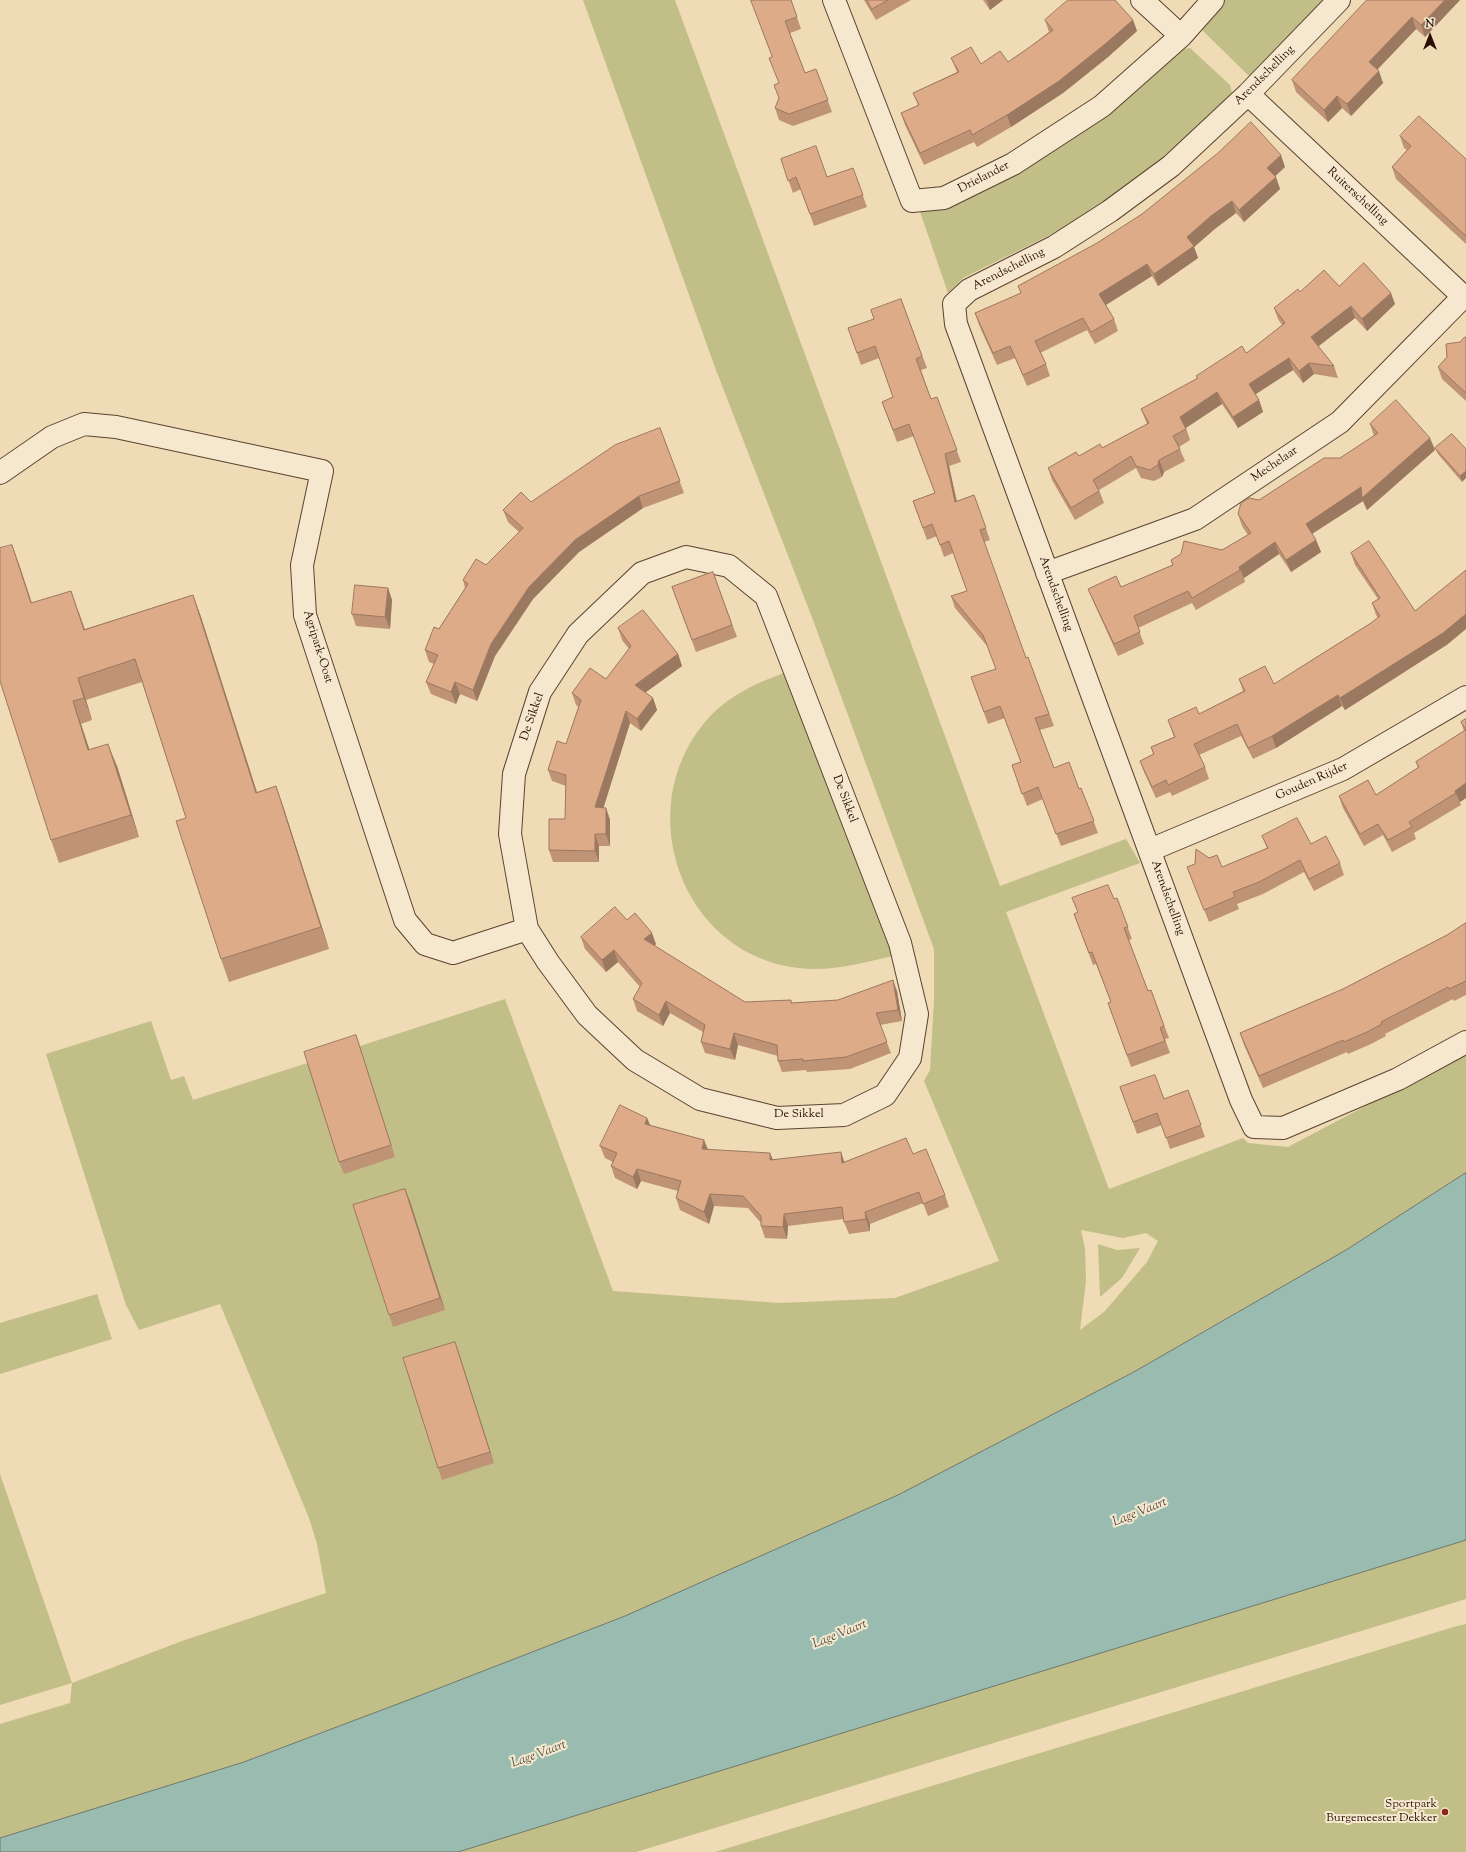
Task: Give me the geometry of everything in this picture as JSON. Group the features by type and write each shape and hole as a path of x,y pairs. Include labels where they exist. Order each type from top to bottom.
{"street":[{"name":"Drielander","path":"834,0 912,201 944,198 1013,164 1102,106 1181,36 1213,0"},
{"path":"1142,0 1181,36"},
{"name":"Arendschelling","path":"1339,0 1248,94 1171,166 1110,211 1054,247 969,290 954,304 956,324 1241,1100 1254,1127 1283,1128 1398,1079 1466,1042"},
{"name":"Ruiterschelling","path":"1248,94 1465,298"},
{"name":"Mechelaar","path":"1047,573 1196,519 1340,422 1465,298"},
{"name":"Agripark-Oost","path":"0,473 52,437 84,424 116,427 322,471 302,565 305,615 405,920 425,944 453,953 527,929"},
{"name":"De Sikkel","path":"686,557 729,566 766,596 900,943 917,1014 910,1058 886,1095 844,1115 777,1118 700,1099 635,1060 587,1015 548,962 527,929 510,834 514,774 540,692 578,634 642,573 686,557"},
{"name":"Gouden Rijder","path":"1150,850 1343,769 1466,697"}],"shaded area":[{"path":"583,0 675,0 1000,886 1126,839 1140,863 1006,912 1109,1189 1243,1138 1248,1143 1288,1147 1420,1077 1466,1049 1466,1173 1346,1250 1132,1373 898,1495 625,1616 411,1699 244,1762 0,1838 0,1724 70,1703 72,1683 182,1641 326,1593 317,1544 309,1518 220,1304 139,1330 126,1305 46,1054 151,1021 171,1080 184,1076 193,1100 505,999 613,1291 780,1303 895,1298 999,1261 924,1081 930,1070 934,1000 934,949 813,620 716,370","holes":["1081,1230 1123,1238 1146,1233 1158,1241 1147,1262 1104,1312 1080,1330 1086,1281 1085,1249"]},
{"path":"1224,0 1323,0 1251,78 1199,27"},
{"path":"1190,48 1230,85 1233,96 1135,181 1060,230 963,278 948,293 919,209 1180,50"},
{"path":"787,672 893,956 858,964 822,969 798,968 757,957 724,936 698,907 680,873 671,835 672,796 683,757 705,722 723,705 743,691"},
{"path":"1098,1244 1117,1250 1140,1248 1122,1278 1100,1297"},
{"path":"97,1294 112,1339 0,1374 0,1323"},
{"path":"0,1474 72,1683 0,1705"},
{"path":"1466,1540 1466,1599 636,1852 458,1852"},
{"path":"1466,1624 1466,1852 715,1852 1457,1626"}],"water":[{"name":"Lage Vaart","path":"1466,1173 1466,1540 458,1852 0,1852 0,1838 244,1762 411,1699 625,1616 898,1495 1132,1373 1346,1250"}],"building":[{"path":"751,0 791,0 797,17 785,21 805,73 816,69 828,100 789,114 775,108 779,98 774,85 779,83 769,58 772,57"},
{"path":"867,0 888,0 872,9"},
{"path":"1068,0 1115,0 1133,20 1059,81 1007,115 972,135 970,130 920,153 901,113 919,105 913,93 959,72 951,58 971,47 981,64 1000,51 1008,62 1053,30 1045,20"},
{"path":"1367,0 1445,0 1421,25 1412,17 1369,62 1379,71 1347,104 1337,96 1324,110 1292,80"},
{"path":"1419,116 1466,159 1466,236 1392,167 1411,146 1400,136"},
{"path":"1251,122 1281,155 1267,168 1276,177 1239,210 1232,201 1211,216 1187,237 1194,246 1154,274 1147,264 1099,294 1114,319 1091,332 1083,318 1035,341 1046,364 1023,375 1010,346 993,353 975,313 1021,293 1018,286 1097,243 1142,214 1218,153"},
{"path":"816,146 827,177 853,168 863,195 810,214 796,177 788,181 781,159"},
{"path":"1364,263 1391,293 1362,319 1351,306 1311,337 1334,366 1309,363 1299,371 1289,358 1249,384 1259,400 1233,417 1217,392 1180,417 1186,429 1173,436 1180,449 1159,460 1158,465 1150,470 1136,466 1131,456 1093,480 1099,491 1071,508 1048,468 1076,452 1079,456 1100,444 1102,448 1149,423 1141,409 1198,378 1196,376 1242,346 1246,353 1248,352 1285,323 1274,308 1298,289 1300,292 1324,270 1339,286"},
{"path":"901,299 922,356 916,359 931,399 937,397 957,450 945,454 955,502 974,495 986,528 980,530 1026,658 1028,657 1049,714 1035,718 1054,768 1069,762 1079,789 1081,788 1094,821 1056,834 1038,787 1022,794 1012,765 1021,762 1000,706 984,712 971,677 996,669 983,635 951,596 967,591 949,541 940,545 932,524 923,528 913,501 935,493 909,424 893,430 882,402 893,397 875,346 857,353 848,328 874,319 871,310"},
{"path":"1465,337 1466,393 1438,367 1447,357 1446,344 1460,342"},
{"path":"1396,400 1430,438 1362,498 1361,487 1306,524 1316,540 1286,560 1275,542 1239,567 1240,570 1192,598 1188,591 1134,616 1140,632 1114,644 1088,589 1116,576 1121,587 1173,565 1171,560 1181,554 1184,541 1222,550 1251,533 1238,514 1241,503 1249,498 1259,500 1324,458 1340,458 1378,433 1370,424"},
{"path":"660,428 680,481 639,496 575,540 529,587 491,644 473,690 455,682 451,692 426,682 438,655 425,650 434,627 439,629 468,584 463,580 476,559 486,565 523,528 503,510 521,492 531,502 615,445"},
{"path":"1452,434 1466,449 1466,471 1460,476 1435,448"},
{"path":"1369,541 1415,611 1466,570 1466,614 1443,633 1340,698 1338,695 1272,736 1248,748 1237,724 1194,744 1205,767 1168,785 1166,780 1152,787 1140,761 1154,754 1151,747 1175,737 1168,720 1196,707 1199,714 1245,691 1239,679 1265,666 1274,684 1380,616 1372,603 1380,598 1351,553"},
{"path":"12,545 31,603 71,591 84,630 193,595 256,793 276,786 321,927 221,959 176,821 186,818 135,659 78,678 84,698 73,701 88,750 108,744 131,815 51,840 0,681 0,548"},
{"path":"713,572 732,625 692,640 672,587"},
{"path":"355,585 388,588 385,617 352,614"},
{"path":"643,610 678,654 635,685 653,698 637,719 626,711 595,807 606,808 606,834 595,834 595,851 549,850 549,819 565,819 566,775 548,770 557,741 566,744 581,700 572,693 590,668 606,679 631,646 618,628"},
{"path":"1466,719 1466,730 1461,722"},
{"path":"1466,730 1466,783 1455,791 1456,793 1409,822 1412,827 1388,840 1378,824 1360,834 1339,796 1368,780 1376,795 1419,767 1416,762"},
{"path":"1297,818 1311,844 1326,836 1340,863 1309,879 1300,860 1259,882 1233,892 1235,897 1204,910 1187,867 1195,864 1196,849 1209,858 1217,855 1222,867 1268,848 1262,836"},
{"path":"1108,885 1114,899 1117,898 1128,927 1124,928 1148,991 1151,990 1164,1026 1160,1028 1165,1041 1127,1055 1108,1003 1111,1002 1092,952 1089,953 1074,914 1078,912 1072,898"},
{"path":"615,907 627,920 635,913 652,933 644,939 745,1002 791,1000 791,1003 838,1000 893,980 898,1010 876,1013 887,1042 846,1057 803,1061 803,1059 778,1061 777,1045 734,1033 730,1049 701,1042 705,1025 666,1001 659,1015 633,999 642,983 614,950 602,960 581,937"},
{"path":"1466,923 1466,981 1449,989 1448,987 1381,1022 1382,1024 1367,1032 1344,1042 1343,1040 1259,1076 1240,1033 1343,989 1447,935"},
{"path":"356,1035 391,1145 339,1162 304,1052"},
{"path":"1155,1075 1164,1099 1188,1090 1201,1125 1166,1138 1157,1113 1133,1122 1120,1087"},
{"path":"620,1105 647,1118 645,1124 704,1140 702,1149 770,1153 770,1160 841,1152 842,1163 906,1138 913,1154 926,1149 945,1195 923,1204 919,1192 865,1212 866,1219 844,1222 842,1207 784,1214 783,1227 761,1226 761,1216 743,1196 710,1194 704,1212 676,1198 681,1181 637,1169 633,1177 611,1166 617,1153 600,1146"},
{"path":"405,1189 440,1298 389,1315 353,1205"},
{"path":"455,1342 490,1452 438,1468 403,1358"}],"place":[{"name":"Sportpark Burgemeester Dekker","path":"1445,1812"}]}
